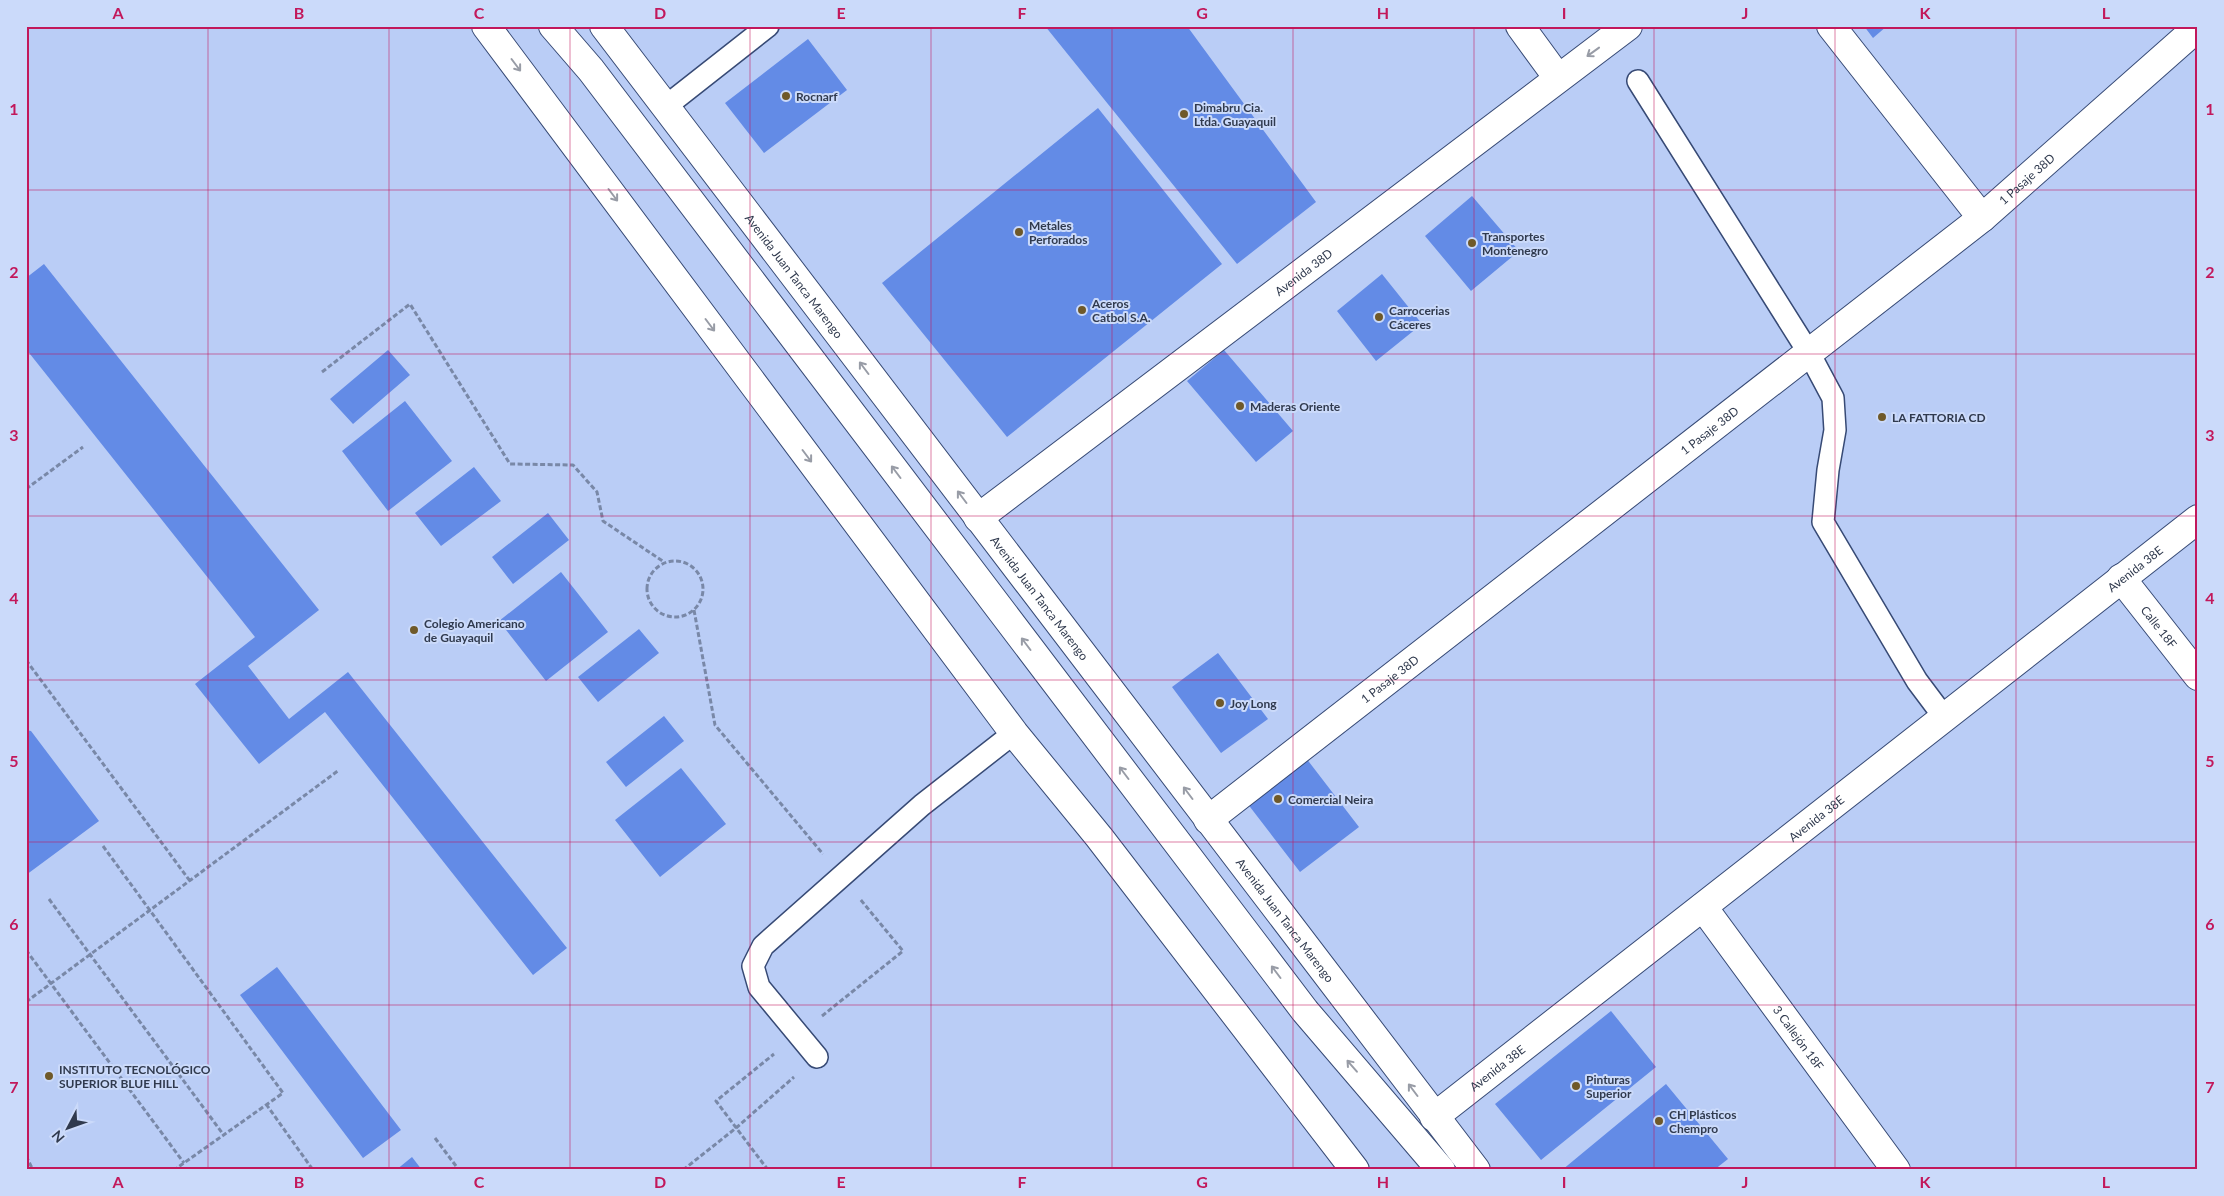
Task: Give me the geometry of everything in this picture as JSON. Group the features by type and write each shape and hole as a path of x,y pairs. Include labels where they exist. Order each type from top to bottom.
{"main road":[{"path":"486,26 1014,733 1100,837 1355,1170"},
{"path":"553,26 591,70 1305,1011 1441,1170"},
{"name":"Avenida Juan Tanca Marengo","path":"604,26 1476,1170"},
{"path":"1520,26 1558,78"},
{"name":"Avenida 38D","path":"978,518 1628,26"},
{"path":"1832,26 1982,218"},
{"name":"1 Pasaje 38D","path":"1208,820 1982,218 2198,27"},
{"name":"Avenida 38E","path":"1434,1117 2198,519"},
{"name":"Calle 18F","path":"2121,578 2198,676"},
{"name":"3 Callejón 18F","path":"1703,907 1896,1170"}],"lane":[{"path":"665,106 768,26"},
{"path":"1638,81 1809,353 1833,398 1835,430 1828,470 1823,522 1917,681 1944,717"},
{"path":"817,1056 759,987 753,966 763,946 922,805 1014,733"}],"path":[{"path":"322,372 410,304 510,464 573,465 597,492 603,521 664,562"},
{"path":"26,489 83,447"},
{"path":"674,560 692,566 699,574 702,583 703,593 700,602 694,610 678,617 660,614 648,600 647,582 650,573 656,566 664,562 674,560"},
{"path":"694,610 715,725 903,951"},
{"path":"26,660 190,881"},
{"path":"26,1002 339,770"},
{"path":"103,846 283,1093 174,1170"},
{"path":"49,899 223,1134"},
{"path":"26,950 184,1163"},
{"path":"683,1170 736,1128 817,1056"},
{"path":"716,1101 768,1170"},
{"path":"266,1104 313,1170"},
{"path":"435,1138 459,1170"},
{"path":"26,1156 33,1170"}],"building":[{"name":"Dimabru Cia. Ltda. Guayaquil","path":"1045,26 1187,26 1316,202 1237,264"},
{"path":"1864,26 1887,26 1873,38"},
{"name":"Rocnarf","path":"808,39 847,90 764,153 725,103"},
{"path":"1098,108 1222,264 1007,437 882,283"},
{"name":"Transportes Montenegro","path":"1472,196 1519,251 1471,291 1425,236"},
{"path":"44,264 319,610 248,666 289,719 348,672 567,948 533,975 325,712 259,764 195,684 255,637 26,349 26,278"},
{"name":"Carrocerias Cáceres","path":"1382,274 1422,324 1376,361 1337,311"},
{"path":"388,350 410,375 353,424 330,399"},
{"name":"Maderas Oriente","path":"1224,350 1293,431 1256,462 1187,381"},
{"path":"405,401 452,461 388,511 342,451"},
{"path":"474,467 501,501 441,546 415,513"},
{"path":"548,513 569,540 513,584 492,557"},
{"path":"561,572 608,632 546,681 499,621"},
{"path":"639,629 659,653 598,702 578,677"},
{"name":"Joy Long","path":"1218,653 1268,719 1221,753 1172,687"},
{"path":"664,716 684,741 626,787 606,762"},
{"path":"26,730 31,731 99,821 26,875"},
{"path":"1306,758 1359,827 1300,872 1247,803"},
{"path":"681,768 726,824 660,877 615,820"},
{"path":"277,967 401,1130 363,1158 240,995"},
{"name":"Pinturas Superior","path":"1611,1011 1656,1067 1541,1160 1495,1104"},
{"name":"CH Plásticos Chempro","path":"1666,1084 1728,1159 1714,1170 1562,1170"},
{"path":"412,1157 422,1170 396,1170"}],"place":[{"name":"Rocnarf","path":"786,96"},
{"name":"Dimabru Cia. Ltda. Guayaquil","path":"1184,114"},
{"name":"Metales Perforados","path":"1019,232"},
{"name":"Transportes Montenegro","path":"1472,243"},
{"name":"Aceros Catbol S.A.","path":"1082,310"},
{"name":"Carrocerias Cáceres","path":"1379,317"},
{"name":"Maderas Oriente","path":"1240,406"},
{"name":"LA FATTORIA CD","path":"1882,417"},
{"name":"Colegio Americano de Guayaquil","path":"414,630"},
{"name":"Joy Long","path":"1220,703"},
{"name":"Comercial Neira","path":"1278,799"},
{"name":"INSTITUTO TECNOLÓGICO SUPERIOR BLUE HILL","path":"49,1076"},
{"name":"Pinturas Superior","path":"1576,1086"},
{"name":"CH Plásticos Chempro","path":"1659,1121"}]}
